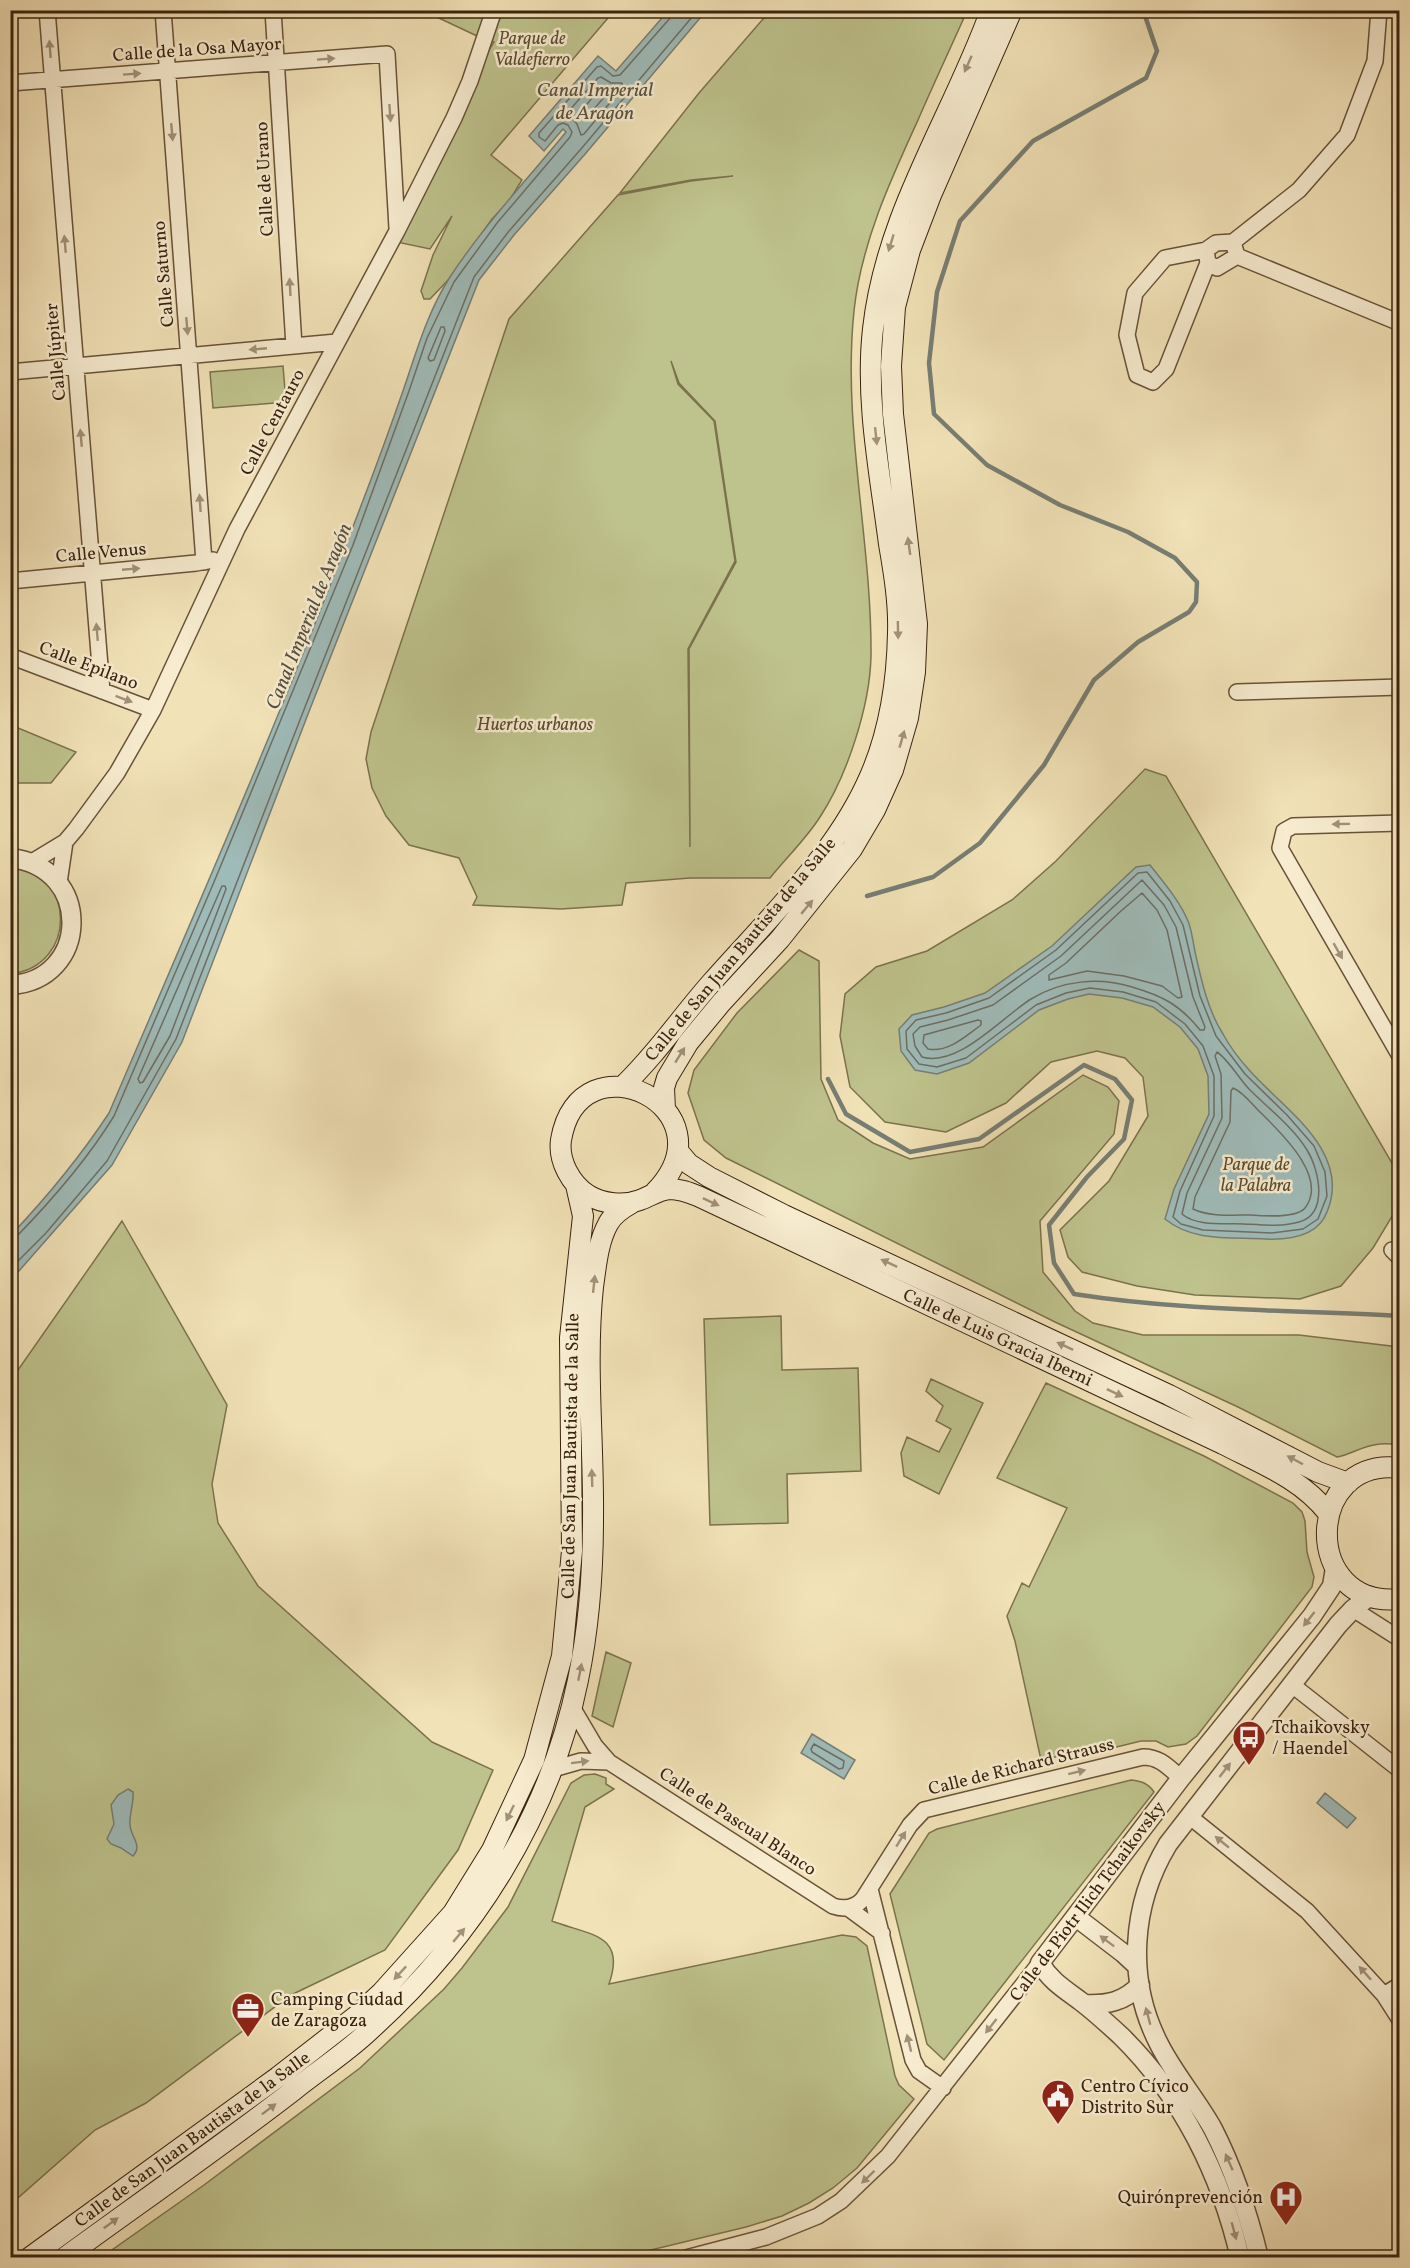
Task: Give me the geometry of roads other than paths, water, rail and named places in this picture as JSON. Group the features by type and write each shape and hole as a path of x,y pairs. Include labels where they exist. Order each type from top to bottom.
{"main road":[{"name":"Calle de San Juan Bautista de la Salle","path":"622,1087 653,1054 704,991 823,854 867,783 882,741 894,682 898,632 895,582 873,411 871,366 873,329 880,284 902,211 991,10"},
{"name":"Calle de San Juan Bautista de la Salle","path":"665,1109 664,1088 667,1078 688,1043 780,939 852,849 875,810 893,770 908,718 915,672 917,624 893,414 891,366 896,307 910,250 931,195 1012,10"},
{"path":"622,1087 638,1090 654,1098 665,1109 673,1122 678,1151 670,1174 655,1192 632,1203 616,1204 587,1195 576,1185 563,1162 561,1145 563,1128 571,1112 583,1099 601,1089 622,1087"},
{"name":"Calle de Luis Gracia Iberni","path":"678,1151 688,1164 784,1215 1169,1395 1318,1472 1348,1483"},
{"name":"Calle de San Juan Bautista de la Salle","path":"29,2258 278,2077 355,2017 382,1992 453,1914 492,1850 534,1760 562,1656 572,1551 570,1338 583,1216 576,1185"},
{"name":"Calle de Luis Gracia Iberni","path":"655,1192 677,1189 700,1197 1223,1444 1297,1483 1320,1502 1328,1513"},
{"name":"Calle de San Juan Bautista de la Salle","path":"64,2258 265,2112 369,2031 426,1975 470,1922 522,1837 553,1769 572,1707 586,1639 591,1584 593,1518 589,1358 595,1270 602,1237 609,1221 632,1203"},
{"path":"1400,1468 1370,1471 1348,1483 1333,1502 1326,1524 1326,1547 1335,1568 1350,1585 1370,1596 1381,1599 1400,1599"}],"street":[{"name":"Calle Júpiter","path":"47,10 102,691"},
{"name":"Calle Saturno","path":"163,10 202,534 200,562"},
{"name":"Calle de Urano","path":"273,10 294,346"},
{"name":"Calle Centauro","path":"32,862 65,842 117,773 153,710 232,539 413,199 470,81 494,10"},
{"path":"1207,256 1217,268 1299,190 1347,135 1376,61 1379,10"},
{"name":"Calle de la Osa Mayor","path":"10,83 387,54 395,178"},
{"path":"395,178 405,194 413,199"},
{"path":"395,178 397,231"},
{"path":"1207,256 1165,258 1135,293 1126,335 1137,375 1153,382 1166,369 1207,256 1216,243 1235,249 1400,323"},
{"path":"10,372 337,342"},
{"path":"202,534 215,540 232,539"},
{"name":"Calle Venus","path":"10,581 200,562 225,557"},
{"path":"200,562 213,583"},
{"name":"Calle Epilano","path":"10,656 153,710"},
{"path":"1237,692 1400,687"},
{"path":"1400,823 1293,825 1284,831 1280,842 1281,853 1400,1056"},
{"name":"Calle Centauro","path":"59,883 65,842"},
{"path":"10,858 32,862 47,871 59,883 69,900 72,919 70,939 62,956 49,971 32,981 10,985"},
{"name":"Calle de Piotr Ilich Tchaikovsky","path":"686,2258 766,2237 818,2216 841,2201 888,2156 1076,1917 1181,1778 1325,1598 1332,1586 1335,1568"},
{"name":"Calle de Piotr Ilich Tchaikovsky","path":"1259,2258 1249,2216 1227,2157 1199,2105 1159,2045 1151,2026 1137,1966 1137,1937 1145,1893 1160,1857 1189,1816 1338,1625 1370,1596"},
{"path":"1353,1609 1400,1639"},
{"path":"1291,1684 1400,1770"},
{"name":"Calle de Pascual Blanco","path":"572,1707 595,1746 609,1762 833,1906 848,1908"},
{"name":"Calle de Richard Strauss","path":"848,1908 859,1904 910,1825 924,1810 1143,1757 1153,1757 1162,1761 1181,1778"},
{"path":"553,1769 581,1761 609,1762"},
{"path":"1189,1816 1307,1911 1384,1995 1400,2020"},
{"path":"870,1889 913,2060 919,2071 942,2088"},
{"path":"848,1908 882,1933"},
{"path":"1076,1917 1137,1966"},
{"path":"1040,1963 1052,1981 1084,2004 1139,2056 1155,2073 1171,2096 1215,2174 1240,2258"},
{"path":"1384,1995 1400,1984"},
{"path":"1084,2004 1116,2002 1130,1995 1140,1985"}],"water":[{"name":"Canal Imperial de Aragón","path":"668,11 706,11 514,235 479,280 182,1042 112,1165 11,1280 11,1235 63,1176 109,1113 231,829 319,614 435,303 477,239 566,132 563,129 544,151 529,136 598,56 616,71"},
{"path":"1150,865 1176,899 1188,921 1206,994 1213,1015 1226,1039 1246,1067 1296,1117 1323,1151 1330,1170 1332,1190 1327,1212 1317,1226 1302,1235 1274,1239 1213,1237 1188,1232 1165,1219 1174,1189 1209,1114 1208,1076 1198,1049 1180,1027 1153,1007 1122,998 1089,994 1068,999 1039,1010 969,1063 937,1074 915,1070 901,1051 899,1029 912,1015 985,993 1052,946 1136,867"},
{"path":"812,1734 855,1760 844,1779 801,1753"},
{"path":"128,1789 133,1792 130,1825 137,1845 133,1856 111,1844 107,1839 114,1824 111,1805 118,1795"},
{"path":"1325,1793 1356,1818 1347,1828 1317,1803"}],"waterway":[{"path":"867,896 933,877 980,843 1044,765 1094,680 1138,642 1189,612 1196,602 1197,582 1175,558 1128,532 1060,505 987,465 934,414 929,363 937,292 960,221 1033,141 1146,78 1157,51 1143,10"},
{"path":"828,1079 846,1114 910,1152 979,1139 1084,1065 1115,1079 1132,1100 1124,1139 1087,1177 1049,1225 1054,1263 1074,1294 1196,1307 1400,1316"}],"place":[{"name":"Tchaikovsky / Haendel","path":"1249,1766"},
{"name":"Camping Ciudad de Zaragoza","path":"248,2038"},
{"name":"Centro Cívico Distrito Sur","path":"1058,2125"},
{"name":"Quirónprevención","path":"1286,2226"}],"park label":[{"name":"Parque de Valdefierro","path":"532,48"},
{"name":"Huertos urbanos","path":"535,724"},
{"name":"Parque de la Palabra","path":"1256,1174"}]}
